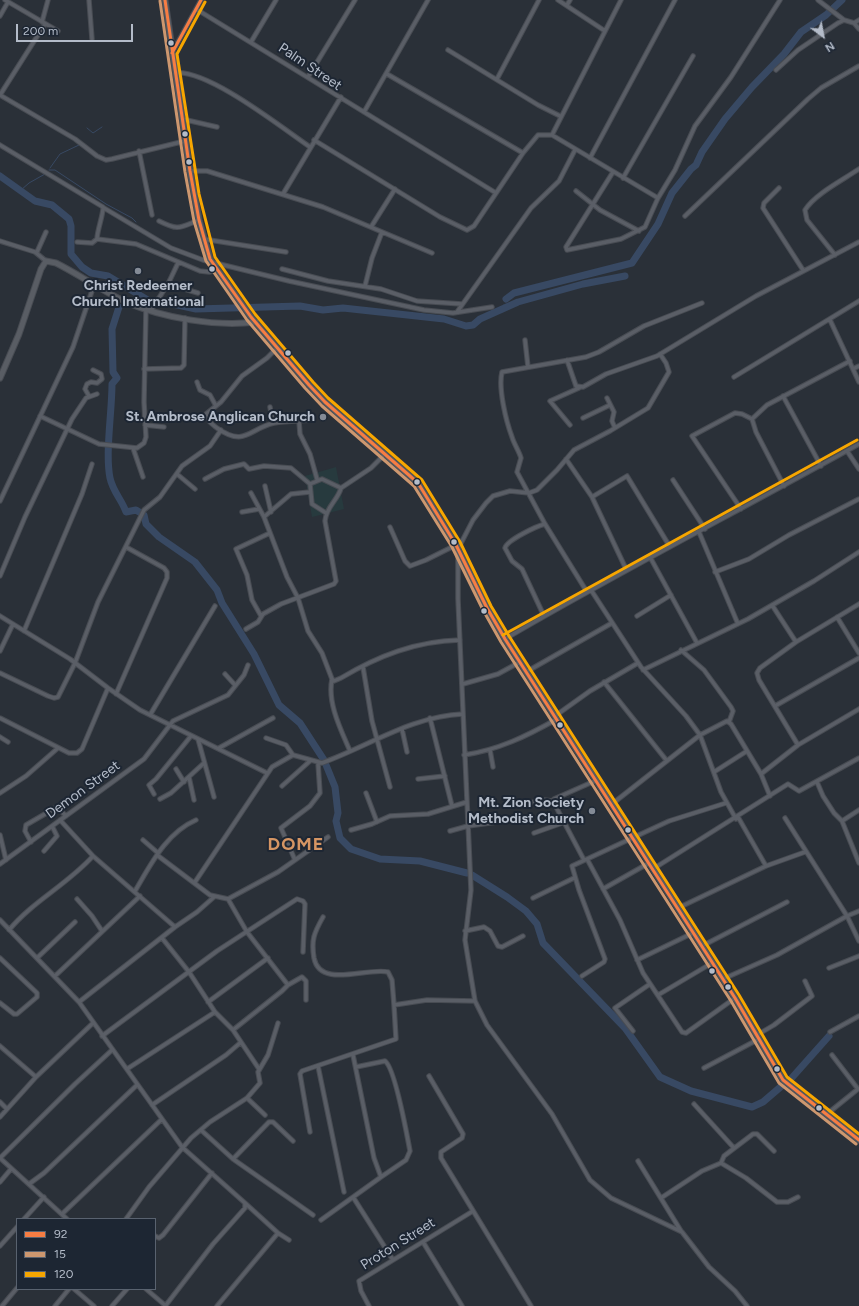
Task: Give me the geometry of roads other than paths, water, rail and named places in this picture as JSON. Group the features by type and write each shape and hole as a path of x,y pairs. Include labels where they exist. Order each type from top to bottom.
{"main road":[{"path":"164,0 185,141 199,220 212,261 217,270 238,300 277,348 325,402 418,484 457,547 487,608 505,639 597,780 735,998 788,1085 858,1136"},
{"path":"0,378 19,334 41,269 46,261 56,263 125,301 150,309 185,318 221,324 256,322"}],"street":[{"path":"48,0 43,23 0,95 70,136 101,159 112,159 139,151 185,141"},
{"path":"89,0 92,39"},
{"path":"172,53 202,0"},
{"path":"251,42 276,0"},
{"path":"308,77 355,0"},
{"path":"364,112 428,0"},
{"path":"497,79 539,0"},
{"path":"558,0 605,31"},
{"path":"567,5 570,0"},
{"path":"552,135 560,116 621,0"},
{"path":"590,158 675,0"},
{"path":"612,172 566,247 567,250 621,239 645,227 658,198 675,170 695,126 731,77 780,0"},
{"path":"818,0 844,20 854,23 859,29"},
{"path":"0,16 6,1 58,31"},
{"name":"Palm Street","path":"196,9 341,97 283,194"},
{"path":"776,70 798,50 844,20"},
{"path":"854,23 859,20"},
{"path":"448,50 538,105 560,116"},
{"path":"624,178 693,56"},
{"path":"685,216 808,99 821,88 859,66"},
{"path":"175,74 186,74 198,77 215,85 310,147"},
{"path":"387,74 523,153"},
{"path":"341,97 496,193"},
{"path":"182,119 217,127"},
{"path":"314,140 440,217 467,230 474,226 523,153 538,135 552,135 658,198"},
{"path":"0,145 171,248 203,260 402,306 453,314 457,312 492,307"},
{"path":"457,312 531,208 559,181 576,150"},
{"path":"139,151 152,215"},
{"path":"835,255 807,220 806,210 808,206 826,192 859,169"},
{"path":"190,171 207,171 283,194 352,218 432,253"},
{"path":"779,188 764,204 763,208 803,270"},
{"path":"371,227 395,189"},
{"path":"576,191 592,205 639,231"},
{"path":"97,239 98,227 104,208"},
{"path":"159,221 173,228 179,228 199,220"},
{"path":"37,252 46,232"},
{"path":"365,286 372,258 382,232"},
{"path":"204,238 286,252"},
{"path":"77,242 92,243 97,239 136,244 200,271 209,272 217,270"},
{"path":"0,241 37,252 46,261"},
{"path":"570,425 550,401 606,374 660,354 756,296 803,270 859,242"},
{"path":"40,416 99,444 133,448 141,446 144,443 144,369 150,309 168,284 178,263"},
{"path":"282,270 328,281 394,292 417,301 462,304"},
{"path":"168,284 198,293"},
{"path":"0,501 73,346 94,285"},
{"path":"734,377 859,301"},
{"path":"702,303 644,326 599,352 567,360 504,370 502,374 506,418 521,458 517,472 527,493 545,524 643,670 683,712 700,735 726,803 737,818 766,866"},
{"path":"144,369 181,368 184,365 185,318"},
{"path":"830,320 859,382"},
{"path":"525,340 528,367"},
{"path":"277,348 267,358 242,376 206,416 209,422 221,430 237,437 252,434 273,424 312,420"},
{"path":"660,354 666,363 669,372 663,379 648,408 615,428 580,445 540,488 533,492 527,493 510,491 493,496 473,520 457,547 464,755 472,890 465,931 475,1001 487,1025 549,1109 590,1180 611,1198 682,1232"},
{"path":"567,360 573,381 579,388"},
{"path":"752,419 767,405 850,361"},
{"path":"853,369 859,366"},
{"path":"89,396 85,389 87,384 91,382 98,383 102,378 101,374 93,370"},
{"path":"197,382 200,390 208,393 216,406"},
{"path":"0,576 25,517 80,404 89,396 97,394"},
{"path":"783,396 821,466"},
{"path":"607,398 614,412 612,422 615,428"},
{"path":"583,418 610,405"},
{"path":"270,407 273,424"},
{"path":"741,509 692,436 735,413 742,414 752,419 756,432 784,486"},
{"path":"299,421 300,434 310,454 317,479"},
{"path":"145,425 164,427"},
{"path":"0,673 48,696 56,698 75,662 98,602 140,516 144,510 160,496 185,463 210,446 221,430"},
{"path":"505,639 626,569 705,529 859,444"},
{"path":"133,448 143,477"},
{"path":"847,451 859,469"},
{"path":"246,629 258,622 261,616 281,604 335,583 325,521 326,513 339,495 341,488 371,468 385,454"},
{"path":"566,459 592,497 626,569"},
{"path":"24,630 82,494 92,464"},
{"path":"205,479 224,469 244,464 249,469 264,466 291,468 310,484 311,501 314,507 326,513"},
{"path":"177,474 194,489"},
{"path":"592,497 627,476 670,547"},
{"path":"310,484 317,479 326,480 341,488"},
{"path":"673,480 705,529"},
{"path":"265,486 271,512"},
{"path":"264,517 291,494 310,492"},
{"path":"251,493 264,517 287,577 298,598 308,631 322,653 332,679 331,691 335,711 350,751"},
{"path":"715,572 749,559 789,535 859,499"},
{"path":"242,512 259,508"},
{"path":"544,616 522,569 512,561 505,548 507,543 538,526 545,524"},
{"path":"390,527 405,561 410,566 457,547"},
{"path":"699,532 738,624"},
{"path":"261,616 252,600 247,575 236,549 270,533"},
{"path":"116,694 167,578 167,572 164,568 126,547"},
{"path":"643,670 681,650 738,624 859,552"},
{"path":"650,557 696,643"},
{"path":"638,616 671,595"},
{"path":"798,745 759,680 757,673 760,668 796,642 859,604"},
{"path":"772,605 796,642"},
{"path":"150,715 215,606"},
{"path":"0,616 75,662 116,694 150,715 267,773"},
{"path":"837,617 859,653"},
{"path":"526,672 612,623"},
{"path":"0,651 13,624"},
{"path":"332,679 337,680 398,650 427,642 460,640"},
{"path":"612,804 700,735 729,722 732,714 731,707 704,670 681,650"},
{"path":"775,706 859,658"},
{"path":"462,684 498,674 520,662"},
{"path":"464,755 490,750 522,738 556,718 604,682 638,663"},
{"path":"168,724 178,717 228,695 244,675 248,665"},
{"path":"363,667 377,739 390,788"},
{"path":"224,674 235,685"},
{"path":"604,682 667,761"},
{"path":"0,718 69,753 80,751 108,688"},
{"path":"761,774 798,745 859,709"},
{"path":"266,738 286,745 293,755 320,763 331,760 377,739 430,718 463,714"},
{"path":"219,748 273,718"},
{"path":"430,718 452,806"},
{"path":"729,722 761,774 770,796"},
{"name":"Demon Street","path":"0,864 144,759 153,748 168,724"},
{"path":"402,729 407,752"},
{"path":"154,794 149,785 150,782 156,779 191,736"},
{"path":"0,737 8,742"},
{"path":"198,739 214,797"},
{"path":"0,793 26,776 58,748"},
{"path":"490,750 493,767"},
{"path":"714,772 747,751"},
{"path":"195,882 267,773 278,762 293,755"},
{"path":"653,869 737,818 789,784 798,792 859,758"},
{"path":"282,786 310,761"},
{"path":"160,799 171,793 204,763"},
{"path":"295,860 281,828 310,806 320,793 320,763"},
{"path":"176,769 184,782"},
{"path":"418,779 445,776"},
{"path":"189,777 194,800"},
{"path":"554,801 557,796 597,780"},
{"path":"817,782 823,796 842,822 859,863"},
{"path":"366,793 377,822"},
{"path":"529,803 544,800 554,801"},
{"path":"554,801 620,920 637,960 650,984 684,1033 735,998"},
{"path":"351,830 377,822 390,816 428,814 467,802"},
{"path":"582,976 604,962 605,959 574,878 572,866 669,821 726,803"},
{"path":"31,842 25,831 26,825 57,806 66,816"},
{"path":"842,822 859,810"},
{"path":"785,818 805,852 847,916 859,941"},
{"path":"60,820 93,856 175,927"},
{"path":"135,891 157,854 183,826 196,820"},
{"path":"450,831 468,826 497,822"},
{"path":"534,833 565,822"},
{"path":"44,850 57,836 52,826"},
{"path":"0,835 1,845 6,860"},
{"path":"144,840 157,854 214,897 228,899 278,872 328,837"},
{"path":"678,908 766,866 805,852"},
{"path":"9,930 28,909 76,873 93,856"},
{"path":"603,889 649,863"},
{"path":"533,898 574,878"},
{"path":"55,976 140,896"},
{"path":"79,1002 175,927 197,912 214,897"},
{"path":"228,899 247,932 288,985"},
{"path":"102,1036 217,951 297,899 305,904 303,952"},
{"path":"77,900 87,909 102,931"},
{"path":"702,946 786,902"},
{"path":"723,979 777,955 847,916 859,911"},
{"path":"310,1132 300,1074 318,1066 396,1039 392,980 388,972 335,975 326,974 319,970 314,961 312,937 323,917"},
{"path":"0,920 79,1002 182,1147 278,1233 288,1240"},
{"path":"37,958 75,922"},
{"path":"0,928 4,924"},
{"path":"465,931 484,928 490,931 498,946 502,947 524,936"},
{"path":"637,960 693,933"},
{"path":"129,1218 149,1187 182,1147 226,1111 247,1098 260,1083 259,1069 240,1043 233,1030 215,1012 189,972 162,938"},
{"path":"829,968 859,956"},
{"path":"0,958 37,993 37,997 17,1014 14,1014 0,1003"},
{"path":"208,1002 268,958"},
{"path":"658,995 712,962"},
{"path":"233,1030 282,992 288,985 304,977 306,981 306,1000"},
{"path":"704,1068 758,1037 812,996 805,981"},
{"path":"633,1031 615,1008 650,984"},
{"path":"394,1005 427,1000 475,1001"},
{"path":"127,1069 215,1012"},
{"path":"830,1032 859,1016"},
{"path":"0,1117 36,1077 93,1023"},
{"path":"259,1069 268,1055 278,1023"},
{"path":"152,1105 226,1055 240,1043"},
{"path":"0,1046 36,1077"},
{"path":"66,1218 0,1158 75,1084 112,1050"},
{"path":"353,1055 372,1146 381,1177"},
{"path":"828,1114 858,1089 832,1055"},
{"path":"321,1220 406,1160 410,1151 396,1085 390,1066 384,1061 378,1061 356,1067"},
{"path":"318,1066 344,1192"},
{"path":"429,1076 463,1134 462,1138 441,1152 440,1156 531,1306"},
{"path":"29,1184 44,1174 137,1084"},
{"path":"247,1098 265,1115"},
{"path":"0,1102 7,1109"},
{"path":"694,1104 734,1148"},
{"path":"62,1214 162,1119"},
{"path":"233,1159 269,1122 273,1122 293,1141"},
{"path":"201,1130 233,1159 312,1215"},
{"path":"661,1198 698,1173 721,1163 724,1156 752,1134 757,1134 774,1152"},
{"path":"638,1161 682,1232 709,1267 735,1291 748,1306"},
{"path":"721,1163 746,1178 777,1202 788,1202 798,1197"},
{"path":"0,1182 11,1169"},
{"path":"156,1236 159,1238 163,1236 212,1173"},
{"path":"25,1218 44,1197"},
{"path":"353,1197 393,1260"},
{"path":"147,1290 166,1306 213,1244 245,1208 245,1202"},
{"name":"Proton Street","path":"369,1306 360,1291 359,1281 473,1211"},
{"path":"0,1246 16,1228"},
{"path":"217,1306 278,1233"},
{"path":"423,1242 462,1306"},
{"path":"2,1306 16,1289"},
{"path":"55,1306 68,1290"},
{"path":"75,1290 94,1306"},
{"path":"112,1306 126,1290"}],"waterway":[{"path":"506,299 514,293 632,263 658,224 672,193 696,165 702,152 725,119 752,87 784,54 801,32 826,15 842,0"},
{"path":"87,128 93,133 102,127"},
{"path":"50,168 60,154 79,145"},
{"path":"49,170 55,170 106,204 132,218 136,222"},
{"path":"21,190 29,183 45,174"},
{"path":"0,176 35,201 52,205 69,219 71,226 71,254 82,267 91,273 108,276 151,302 173,304 196,309 300,306 323,310 343,308 444,319 466,326 473,325 480,319 518,302 583,284 625,276"},
{"path":"119,307 112,329 113,372 117,378 112,384 108,457 111,483 126,512 136,510 144,515 146,524 159,537 195,562 217,590 222,603 254,654 279,705 300,723 324,760 335,787 338,813 336,821 340,838 351,849 380,859 420,861 467,873"},
{"path":"472,875 526,911 537,924 543,943 625,1028 660,1077 691,1091 752,1107 763,1102 784,1084"},
{"path":"789,1081 829,1036"}],"place":[{"name":"Christ Redeemer Church International","path":"138,271"},
{"name":"St. Ambrose Anglican Church","path":"323,417"},
{"name":"Mt. Zion Society Methodist Church","path":"592,811"}],"district":[{"name":"DOME","path":"296,845"}]}
